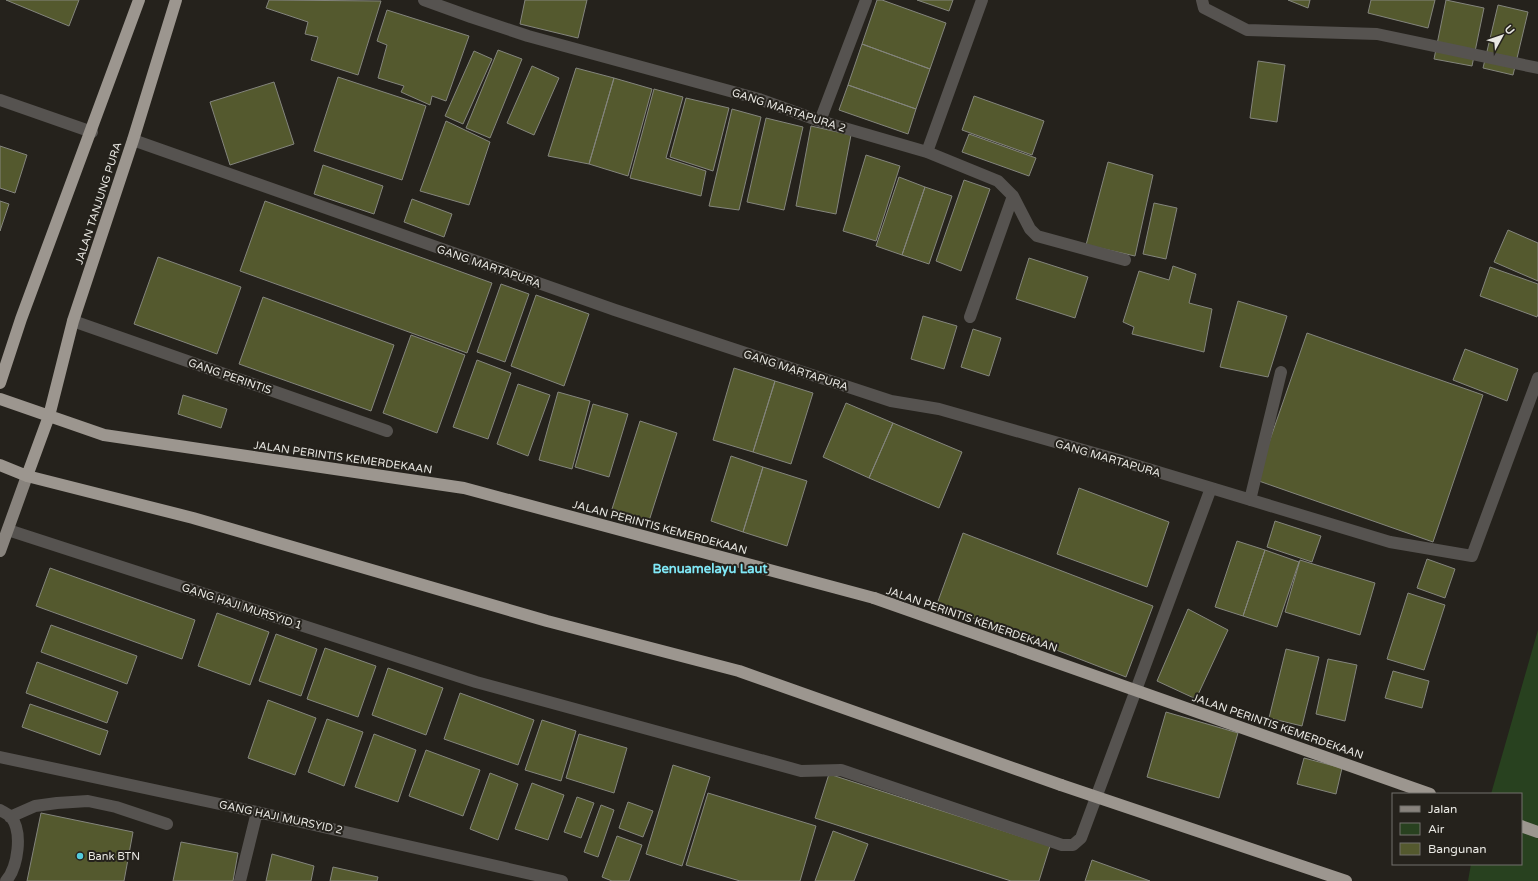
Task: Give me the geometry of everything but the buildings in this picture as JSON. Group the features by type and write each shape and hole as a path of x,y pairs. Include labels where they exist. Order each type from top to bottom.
{"highway":[{"path":"0,383 21,319 92,132 139,0"},
{"name":"JALAN TANJUNG PURA","path":"27,476 49,416 73,321 133,140 176,0"},
{"name":"JALAN PERINTIS KEMERDEKAAN","path":"0,399 104,435 464,488 874,598 1427,793"},
{"path":"0,465 27,476 193,518 547,621 739,671 1060,785 1346,881"},
{"path":"1522,826 1538,832"}],"main road":[{"path":"0,551 27,476"}],"street":[{"name":"GANG MARTAPURA 2","path":"424,0 528,36 759,99 820,121 927,152 998,181 1013,196 1030,229 1037,236 1125,260"},
{"path":"820,121 866,0"},
{"path":"927,152 982,0"},
{"path":"1202,0 1204,8 1247,30 1377,34 1538,68"},
{"path":"0,100 92,132"},
{"name":"GANG MARTAPURA","path":"133,140 615,310 891,401 939,409 1115,459 1390,542 1472,556 1538,378"},
{"path":"970,317 1013,196"},
{"name":"GANG PERINTIS","path":"73,321 387,431"},
{"path":"1250,500 1281,372"},
{"name":"GANG HAJI MURSYID 1","path":"8,530 476,682 801,771 841,770 1062,845 1073,845 1082,838 1211,488"},
{"name":"GANG HAJI MURSYID 2","path":"0,757 257,812 562,881"},
{"path":"10,817 35,806 88,801 116,807 167,824"},
{"path":"0,810 10,817 18,830 18,848 15,866 6,881"},
{"path":"240,881 257,812"}],"water":[{"path":"1538,630 1538,881 1468,881 1471,865 1522,865 1522,793 1491,793"}],"place":[{"name":"Bank BTN","path":"80,856"}],"district":[{"name":"Benuamelayu Laut","path":"710,568"}]}
